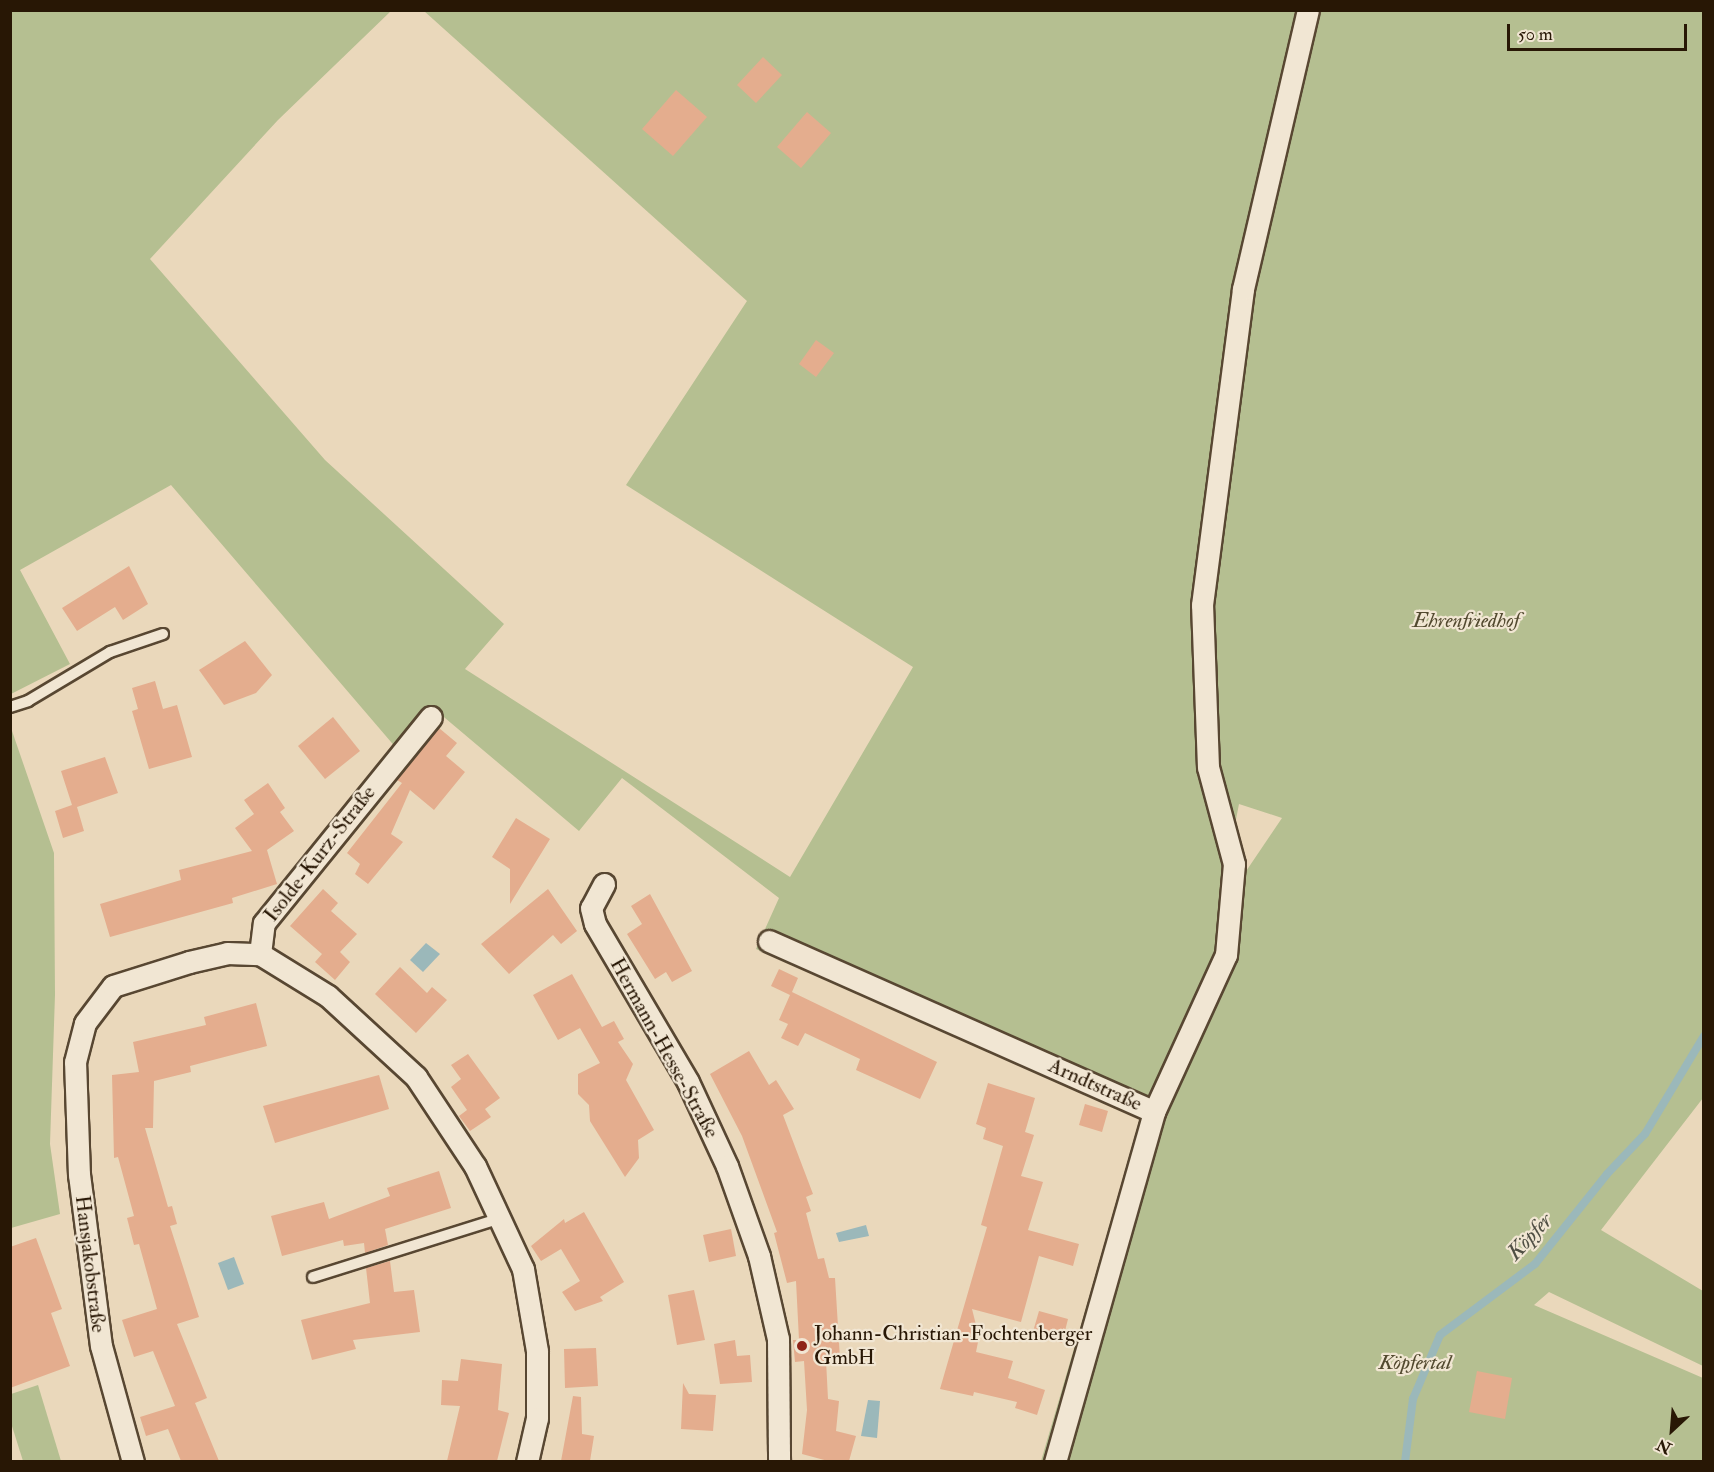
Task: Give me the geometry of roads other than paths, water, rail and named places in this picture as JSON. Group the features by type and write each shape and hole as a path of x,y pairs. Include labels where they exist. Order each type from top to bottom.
{"street":[{"path":"1154,1112 1226,955 1234,864 1208,767 1202,605 1243,288 1308,10"},
{"name":"Isolde-Kurz-Straße","path":"260,954 264,923 430,717"},
{"name":"Hermann-Hesse-Straße","path":"604,884 591,908 595,924 688,1082 727,1166 759,1256 778,1339 779,1461"},
{"name":"Arndtstraße","path":"769,941 1154,1112 1055,1461"},
{"name":"Hansjakobstraße","path":"133,1461 101,1346 79,1175 75,1062 85,1023 113,986 227,953 260,954"},
{"path":"260,954 328,996 416,1077 447,1120 501,1218 523,1269 537,1351 537,1418 527,1461"}],"lane":[{"path":"10,707 28,701 110,652 163,634"},
{"path":"313,1277 501,1218"}],"water":[{"path":"426,943 440,954 423,972 410,960"},
{"path":"866,1225 869,1236 839,1242 836,1233"},
{"path":"234,1257 244,1284 228,1290 218,1263"},
{"path":"868,1400 880,1401 877,1438 861,1436"}],"waterway":[{"name":"Köpfer","path":"1405,1462 1413,1399 1440,1335 1535,1264 1607,1174 1645,1134 1704,1036"}],"place":[{"name":"Johann-Christian-Fochtenberger GmbH","path":"802,1346"}],"park label":[{"name":"Ehrenfriedhof","path":"1466,621"},
{"name":"Köpfertal","path":"1415,1363"}]}
